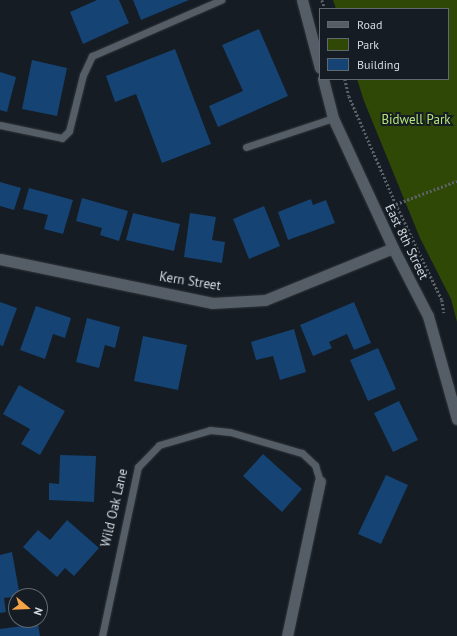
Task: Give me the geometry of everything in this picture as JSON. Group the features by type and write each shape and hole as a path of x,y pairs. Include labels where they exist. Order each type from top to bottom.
{"street":[{"path":"302,0 319,64"},
{"name":"East 8th Street","path":"323,80 333,118 393,248 428,316 457,419"},
{"name":"Kern Street","path":"0,259 212,303 265,300 393,248"},
{"name":"Wild Oak Lane","path":"287,636 320,481"}],"lane":[{"path":"0,125 62,138 69,131 83,75 92,56 221,0"},
{"path":"246,147 333,118"},
{"name":"Wild Oak Lane","path":"102,636 138,467 159,446 210,430 230,432 302,453 315,465 320,481"}],"path":[{"path":"344,80 349,96 396,204 442,300 445,315"},
{"path":"396,204 457,181"}],"green space":[{"name":"Bidwell Park","path":"333,0 457,0 457,322 451,299 420,238 364,101 357,80 449,80 449,8 336,8"}],"building":[{"path":"97,0 119,0 129,23 83,44 70,12"},
{"path":"133,0 189,0 141,20"},
{"path":"259,29 288,96 218,127 209,106 243,91 222,45"},
{"path":"175,49 211,144 162,163 136,94 115,102 106,76"},
{"path":"32,60 67,68 57,116 22,109"},
{"path":"0,72 16,77 7,112 0,110"},
{"path":"0,182 21,188 14,210 0,206"},
{"path":"29,188 73,200 63,234 44,229 48,215 23,209"},
{"path":"82,198 128,211 119,241 100,235 102,228 76,221"},
{"path":"311,199 313,205 326,200 335,223 288,240 278,212"},
{"path":"264,206 280,246 249,259 233,219"},
{"path":"133,213 180,224 174,251 126,240"},
{"path":"190,213 216,217 212,240 225,242 222,263 184,257"},
{"path":"0,302 17,308 3,346 0,345"},
{"path":"354,302 371,343 354,350 347,334 329,342 332,348 313,356 300,325"},
{"path":"36,306 71,318 65,338 53,334 45,359 20,350"},
{"path":"87,318 120,327 115,348 105,345 99,368 76,362"},
{"path":"294,329 306,372 280,380 273,356 256,360 251,342"},
{"path":"143,336 187,345 178,390 134,381"},
{"path":"378,348 396,389 368,401 350,360"},
{"path":"19,385 65,411 40,455 21,444 30,429 3,414"},
{"path":"399,401 418,440 393,452 374,413"},
{"path":"263,454 302,489 282,512 243,476"},
{"path":"60,455 96,456 94,502 49,500 49,483 59,484"},
{"path":"386,475 408,485 381,544 358,534"},
{"path":"67,520 99,548 74,576 65,568 57,577 23,547 38,530 50,540"},
{"path":"12,552 19,588 8,588 8,598 4,598 6,612 0,613 0,555"},
{"path":"39,628 40,636 0,636 0,629"}]}
